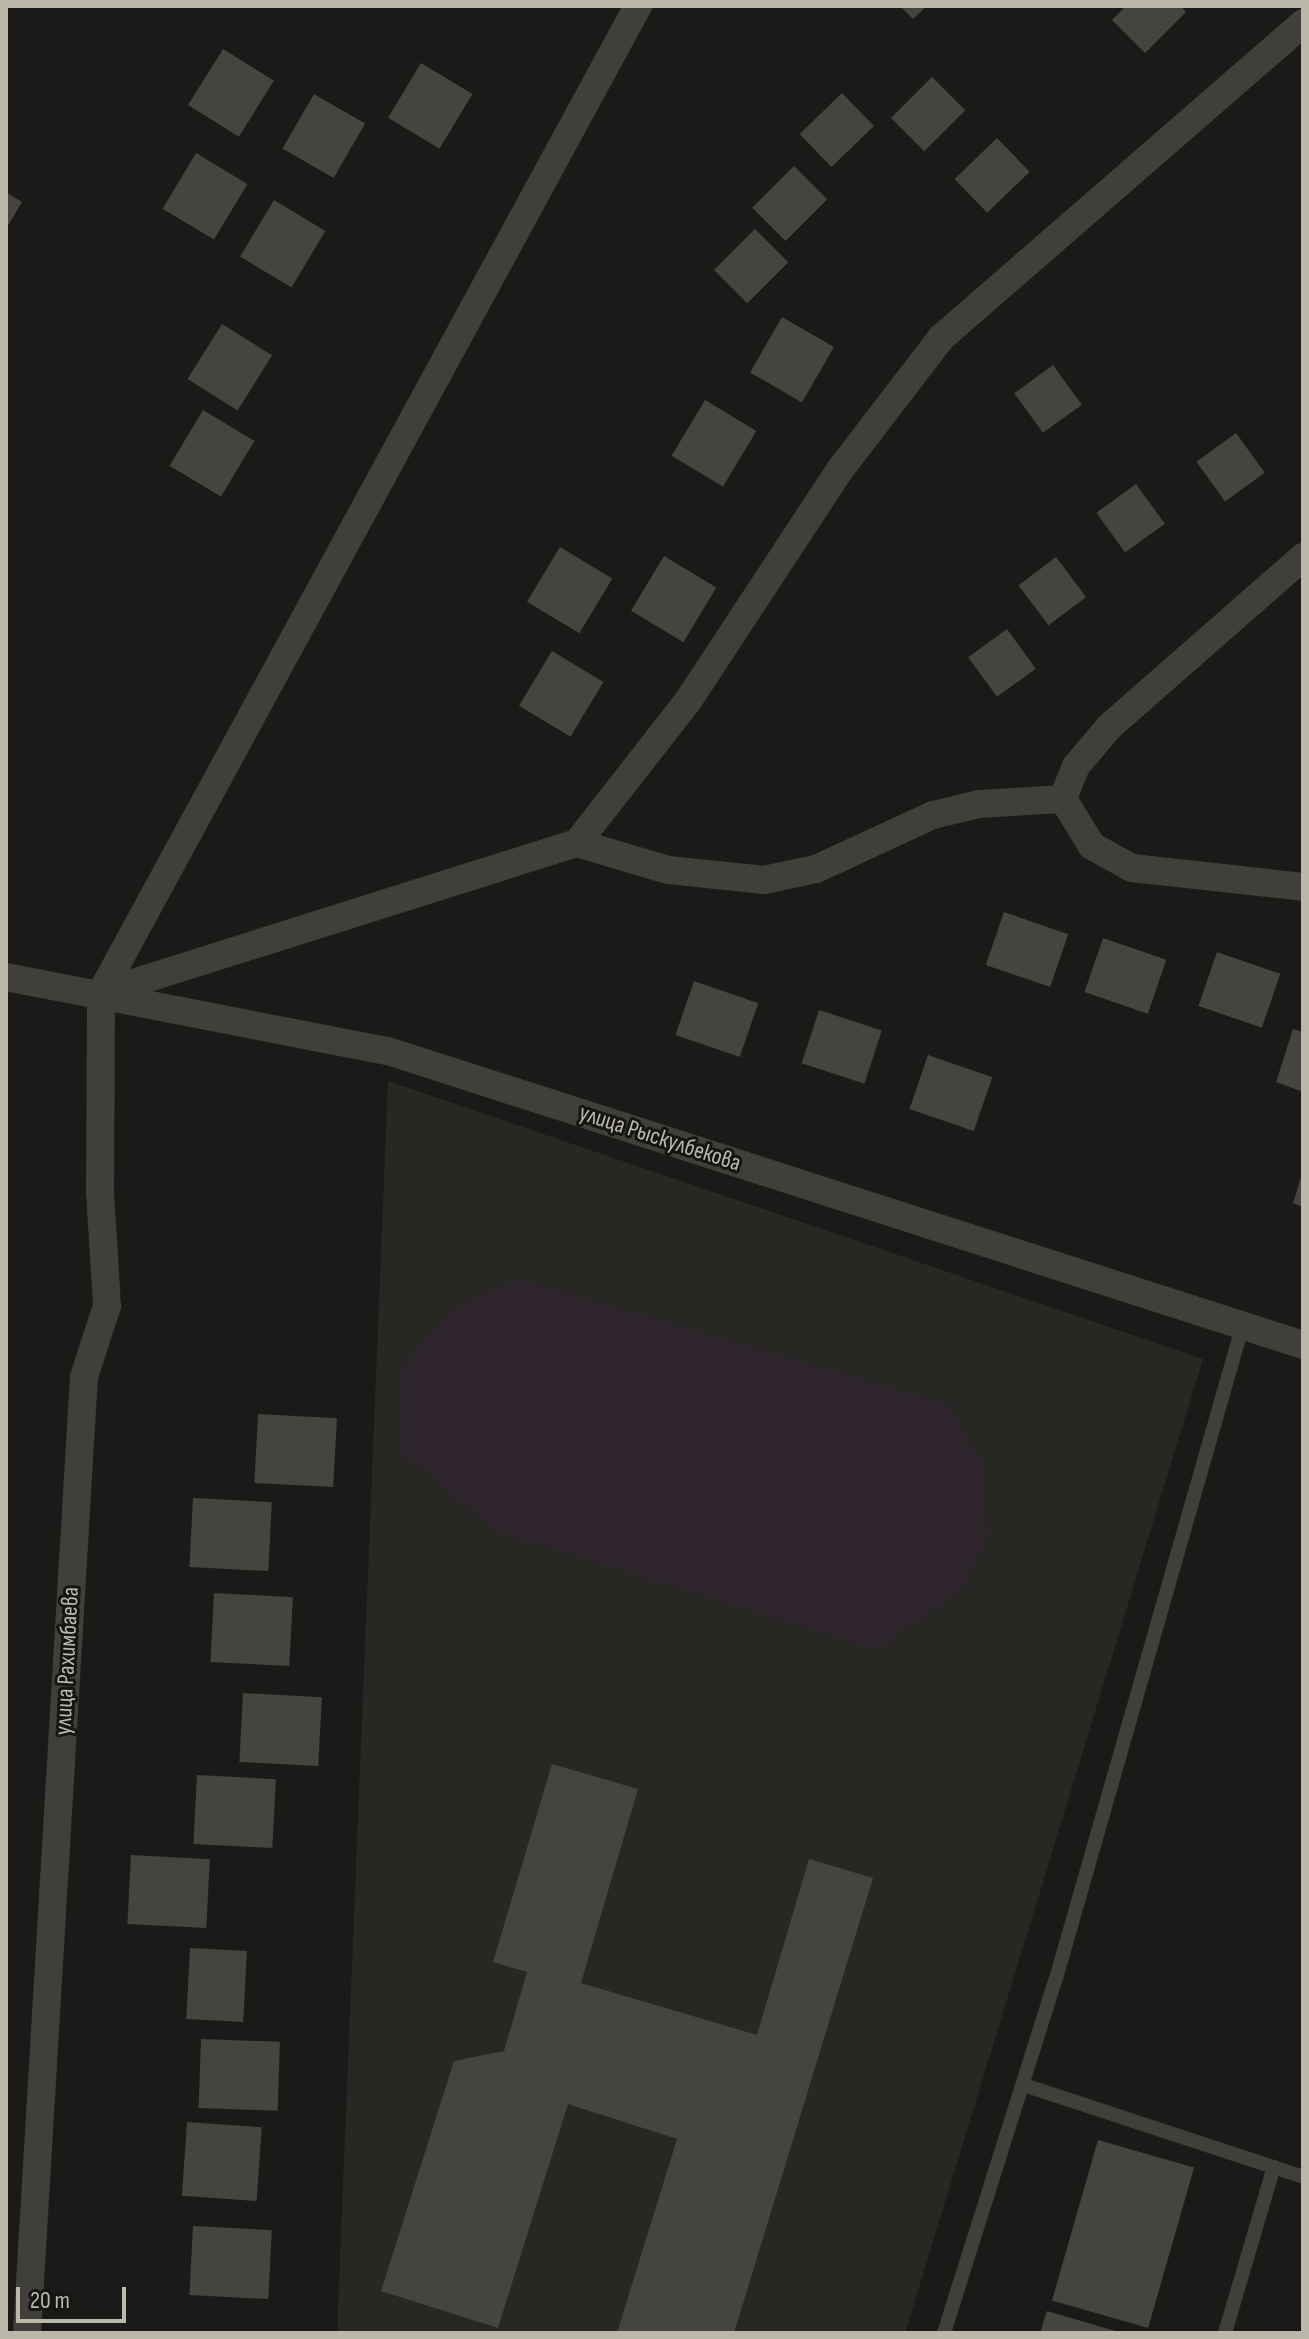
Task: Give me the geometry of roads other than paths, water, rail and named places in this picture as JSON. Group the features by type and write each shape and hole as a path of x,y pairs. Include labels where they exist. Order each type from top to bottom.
{"street":[{"path":"101,993 638,6"},
{"path":"577,843 688,701 839,471 941,338 1303,23"},
{"path":"1063,799 1076,766 1109,727 1303,557"},
{"path":"101,993 577,843 668,870 764,880 816,869 933,815 979,804 1063,799"},
{"path":"1063,799 1092,846 1132,868 1303,887"},
{"name":"улица Рыскулбекова","path":"6,977 388,1051 1303,1345"},
{"name":"улица Рахимбаева","path":"27,2333 84,1377 107,1306 100,1193 101,993"}],"lane":[{"path":"944,2333 1024,2085 1243,1324"},
{"path":"1024,2085 1303,2177"},
{"path":"1225,2333 1274,2167"}]}
